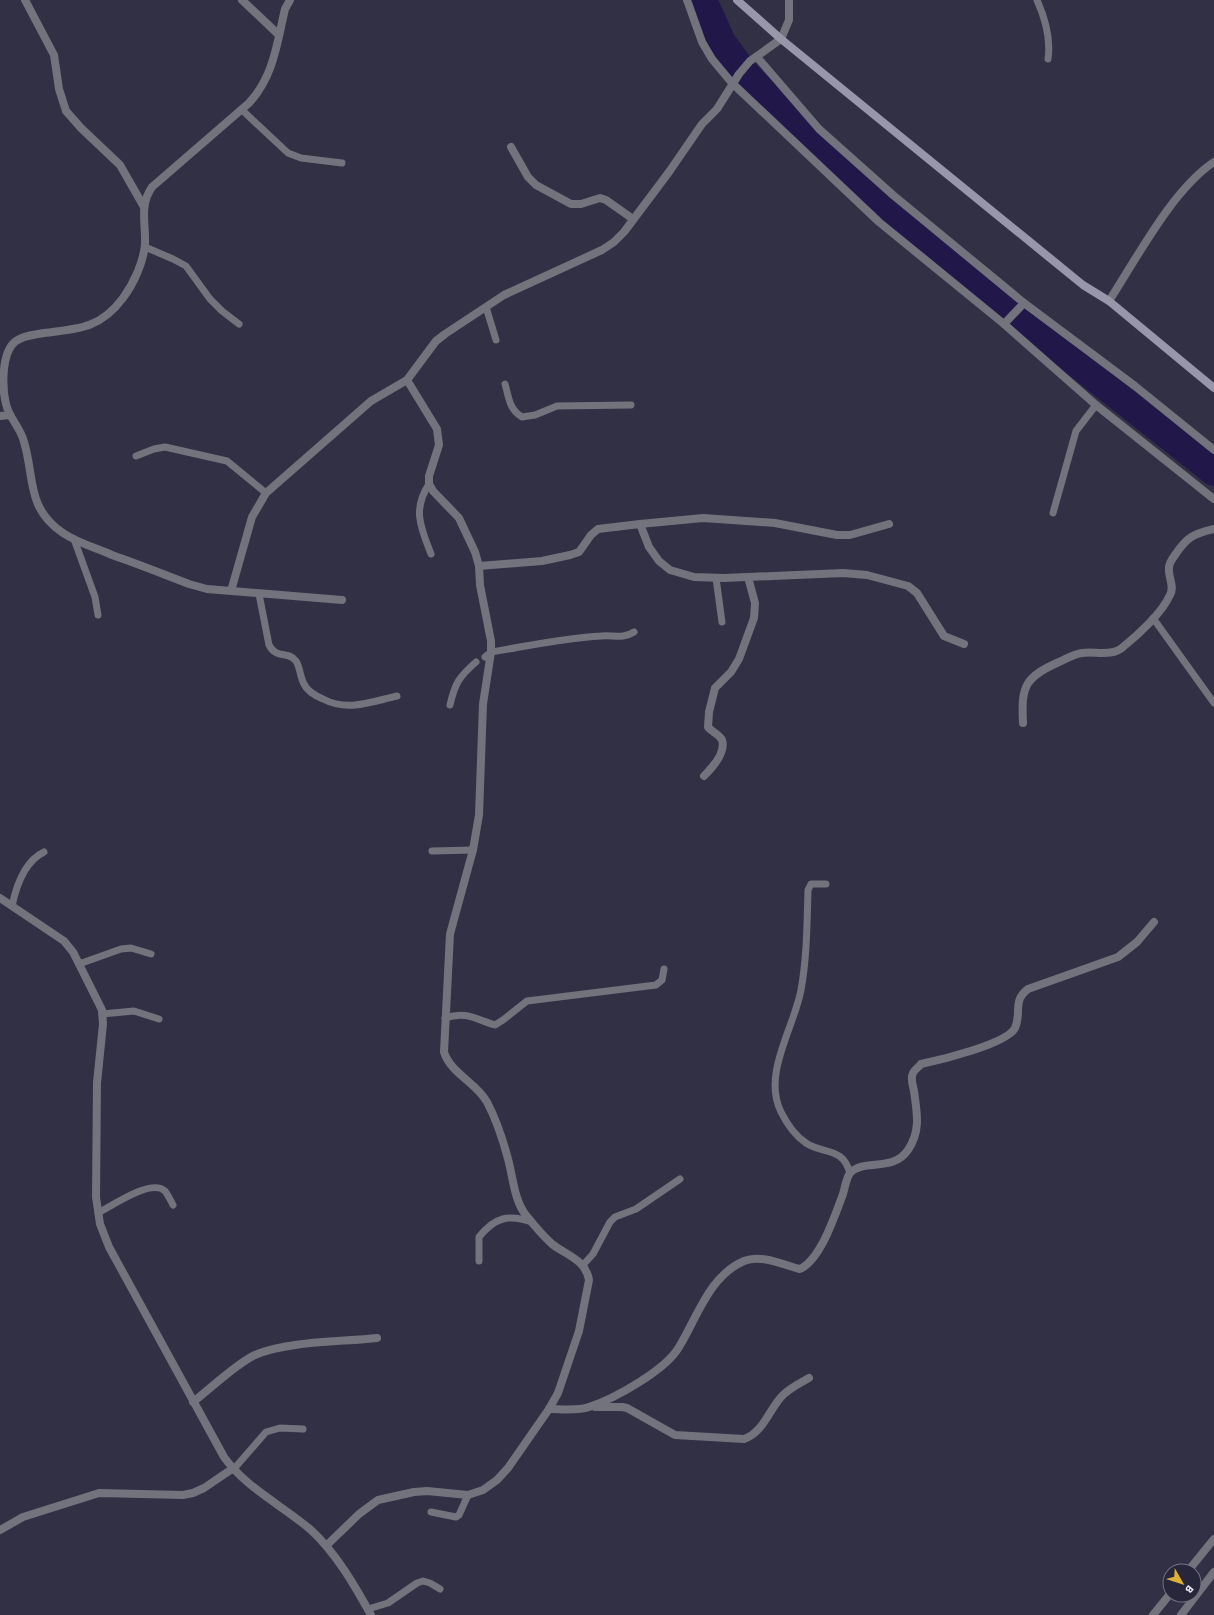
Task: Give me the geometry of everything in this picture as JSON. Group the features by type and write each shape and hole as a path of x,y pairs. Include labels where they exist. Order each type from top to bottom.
{"street":[{"path":"25,0 54,55 59,89 66,110 81,128 120,164 144,207"},
{"path":"242,0 279,35"},
{"path":"290,0 285,9 269,73 261,90 242,110 152,187 145,196 144,247 138,273 123,298 104,318 82,329 25,336 14,342 8,352 4,366 6,404 10,415 22,433 33,492 38,507 48,521 63,533 74,539 189,584 207,589 342,600"},
{"path":"687,0 702,42 712,59 732,83 879,222 1005,322 1096,405 1214,499"},
{"path":"737,0 781,39 1083,285 1109,301 1214,388"},
{"path":"231,591 252,517 266,493 372,401 407,380 436,341 504,295 602,250 614,242 669,172 702,124 717,108 739,74 754,59 781,39 788,20 789,0"},
{"path":"754,59 820,129 893,195 1022,304 1135,386 1214,450"},
{"path":"510,147 528,177 536,185 571,204 581,204 600,198 606,200 632,219"},
{"path":"1109,301 1170,207 1203,169 1214,162"},
{"path":"1005,322 1022,304"},
{"path":"327,1546 363,1510 378,1500 414,1492 427,1491 468,1495 483,1490 503,1474 550,1409 558,1393 579,1331 589,1280 588,1273 583,1265 553,1244 520,1205 508,1158 486,1101 480,1092 447,1060 444,1052 450,934 473,850 479,814 483,704 488,655 479,566 475,552 459,518 433,491 429,484 429,476 439,445 439,436 437,429 407,380"},
{"path":"0,416 10,415"},
{"path":"479,566 542,561 570,556 579,552 591,534 598,529 640,524 703,518 775,524 837,535 850,535 889,524"},
{"path":"640,524 648,546 659,561 670,570 694,577 748,577 843,572 891,580 908,586 917,593 944,636 964,644"},
{"path":"1023,723 1022,700 1026,686 1033,676 1046,668 1082,653 1118,650 1160,612 1172,589 1169,567 1183,542 1192,535 1214,529"},
{"path":"704,776 718,761 722,742 721,739 708,727 713,694 715,688 731,672 739,659 754,618 755,602 748,577"},
{"path":"0,898 64,942 79,964 97,998 102,1014 103,1024 97,1083 96,1197 100,1224 109,1247 224,1457 240,1477 310,1529 327,1546 370,1612"},
{"path":"588,1408 611,1398 659,1369 678,1349 706,1297 718,1280 745,1261 762,1259 800,1270 804,1268 813,1258 826,1236 850,1173 865,1167 887,1164 899,1160 907,1152 916,1137 917,1117 911,1080 912,1073 921,1064 974,1050 1010,1035 1016,1024 1017,1004 1028,988 1118,957 1137,942 1154,922"},
{"path":"193,1402 254,1356 287,1348 377,1338"},
{"path":"550,1409 622,1407 675,1434 744,1439 752,1436 760,1428 783,1395 809,1378"},
{"path":"0,1530 23,1517 99,1493 183,1495 193,1493 233,1469"},
{"path":"1194,1563 1214,1539"},
{"path":"1181,1615 1214,1572"},
{"path":"1153,1615 1163,1603"}],"lane":[{"path":"1037,0 1050,47 1048,59"},
{"path":"242,110 288,153 301,158 342,163"},
{"path":"144,247 186,266 210,299 222,311 239,324"},
{"path":"486,307 496,340"},
{"path":"506,384 511,407 514,412 522,417 536,415 557,406 631,405"},
{"path":"1053,513 1076,431 1096,405"},
{"path":"136,456 154,449 165,447 227,461 266,493"},
{"path":"429,484 419,502 419,513 431,554"},
{"path":"74,539 95,597 98,615"},
{"path":"716,578 722,622"},
{"path":"259,594 269,645 272,651 277,655 291,657 296,661 304,684 317,697 333,705 347,707 397,696"},
{"path":"1153,618 1214,703"},
{"path":"488,655 564,639 604,636 623,637 634,632"},
{"path":"450,705 457,682 476,662"},
{"path":"432,851 473,850"},
{"path":"12,906 16,887 33,859 44,852"},
{"path":"826,884 811,884 808,890 805,964 801,991 778,1064 774,1080 775,1094 781,1112 793,1132 807,1144 834,1152 848,1165 850,1173"},
{"path":"79,964 121,949 131,948 151,954"},
{"path":"445,1018 456,1015 471,1015 495,1024 503,1020 527,1001 656,985 662,980 664,969"},
{"path":"102,1014 134,1011 159,1019"},
{"path":"583,1265 593,1254 610,1222 615,1217 636,1209 680,1179"},
{"path":"98,1213 139,1191 154,1187 165,1192 173,1205"},
{"path":"479,1261 479,1237 492,1225 505,1218 513,1217 533,1222"},
{"path":"233,1469 266,1432 280,1428 303,1429"},
{"path":"431,1512 456,1517 459,1515 468,1495"},
{"path":"370,1612 388,1603 417,1583 423,1581 440,1589"}],"waterway":[{"path":"703,0 722,42 743,71 881,209 1214,472"}]}
